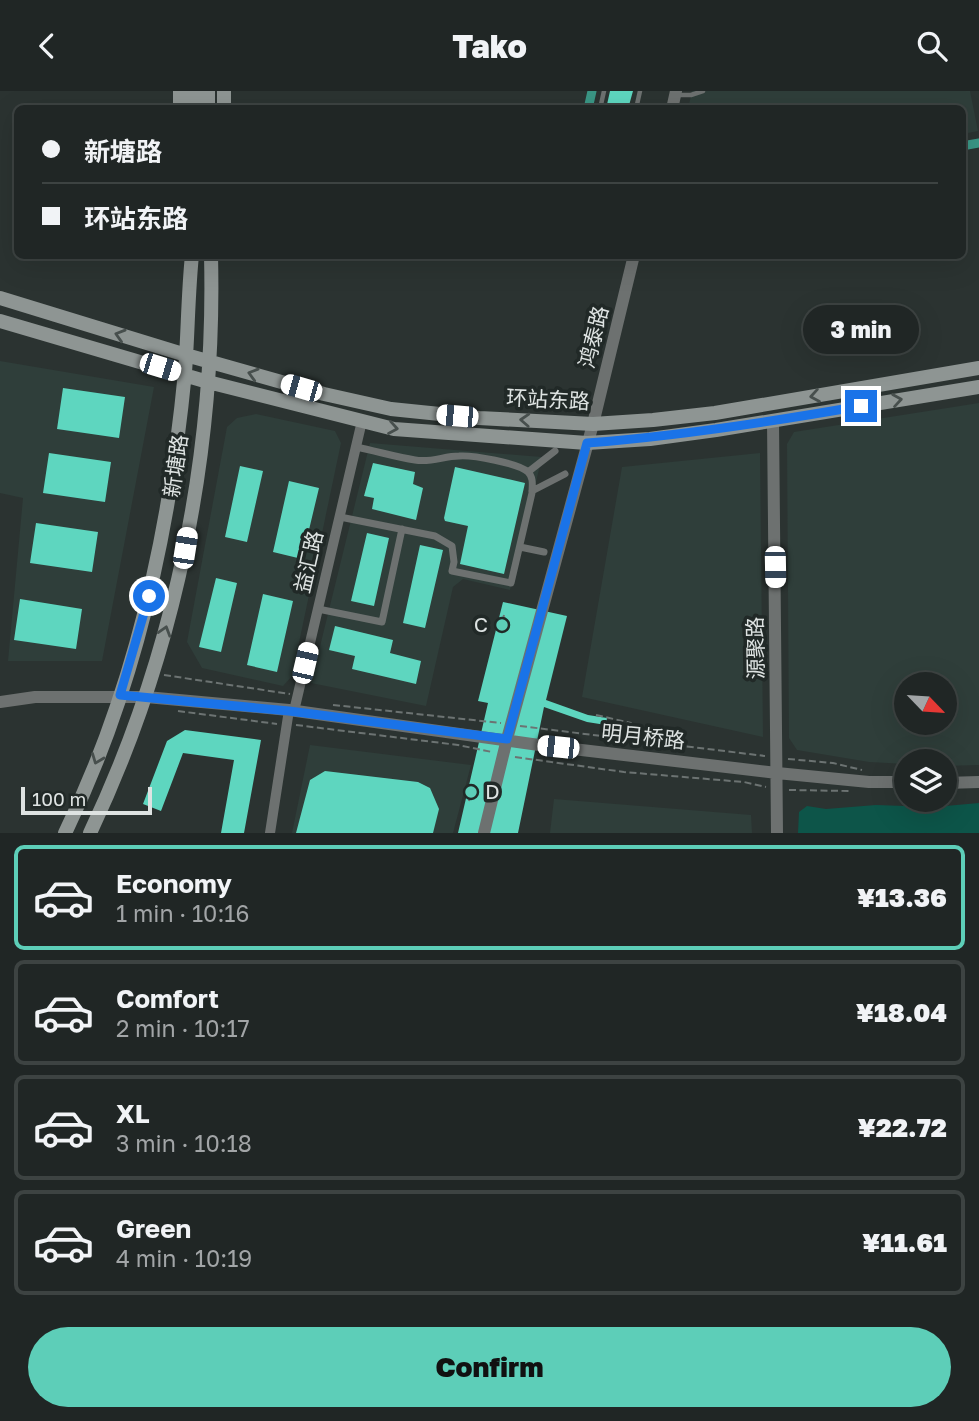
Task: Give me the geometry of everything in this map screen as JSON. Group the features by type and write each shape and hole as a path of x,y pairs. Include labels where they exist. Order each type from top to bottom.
{"main road":[{"path":"183,259 188,301"},
{"name":"新塘路","path":"65,833 95,766 120,695 144,616 158,557 184,374 192,259"},
{"name":"新塘路","path":"90,833 116,778 146,697 180,573 197,472 208,382 212,315 211,259"},
{"path":"212,315 219,259"},
{"name":"环站东路","path":"0,298 324,394 391,409 479,418 593,424 653,420 715,413 979,368"},
{"name":"环站东路","path":"0,321 208,382 394,429 587,443 650,439 979,387"}],"street":[{"name":"鸿泰路","path":"484,833 593,424 633,259"},
{"name":"益汇路","path":"271,833 288,725 298,697 362,421"},
{"name":"源聚路","path":"773,421 777,833"},
{"path":"340,517 435,535 452,545 452,571 511,583 532,491 533,482 528,472 521,467 463,456 416,461 356,447"},
{"path":"528,472 555,451"},
{"path":"532,491 565,474"},
{"path":"318,609 382,622 402,529"},
{"path":"520,547 544,552"},
{"name":"明月桥路","path":"0,702 34,697 146,697 292,711 777,773 894,782"},
{"path":"957,783 979,782"}],"lane":[{"path":"674,98 703,91"}],"path":[{"path":"499,631 504,615"},
{"path":"153,673 283,692 298,697"},
{"path":"329,704 833,763 871,772"},
{"path":"167,710 458,745 533,761 624,772 744,782 797,792 852,792"},
{"path":"596,715 631,723 631,737"},
{"path":"469,800 472,786"}],"shaded area":[{"path":"692,91 970,91 978,131 966,133 966,105 689,105"},
{"path":"0,361 154,387 102,661 8,661 23,498 0,493"},
{"path":"979,403 979,765 957,766 957,749 894,749 894,763 869,762 797,750 789,738 787,444 794,432"},
{"path":"256,414 335,431 341,443 292,676 283,686 202,668 187,642 227,427 237,418"},
{"path":"370,443 542,457 510,590 463,579 453,587 426,706 311,683"},
{"path":"760,453 763,737 582,697 622,467"},
{"path":"310,745 471,765 453,833 292,833"},
{"path":"554,799 751,815 752,833 550,833"}],"green space":[{"path":"979,803 979,833 798,833 799,812 807,806 826,809 894,806 894,812 957,812 957,805"}],"building":[{"path":"610,91 633,91 629,105 607,105"},
{"path":"63,388 125,397 119,438 57,429"},
{"path":"49,453 111,462 105,502 43,493"},
{"path":"373,463 415,472 413,484 423,488 416,520 372,509 374,498 364,496"},
{"path":"240,466 263,471 247,542 225,537"},
{"path":"455,467 525,483 504,574 460,564 468,526 445,521 444,518"},
{"path":"289,481 319,488 302,559 273,552"},
{"path":"36,523 98,532 92,572 30,563"},
{"path":"367,533 389,538 374,606 351,601"},
{"path":"420,545 443,550 425,628 403,623"},
{"path":"216,578 237,583 221,652 199,647"},
{"path":"263,594 293,601 277,672 247,665"},
{"path":"20,599 82,609 76,649 14,640"},
{"path":"503,602 567,616 546,700 588,715 607,718 606,725 587,722 544,707 518,833 458,833 488,703 478,701"},
{"path":"335,626 393,640 390,653 421,661 416,684 352,669 355,656 329,650"},
{"path":"185,730 261,740 244,833 221,833 234,760 183,753 161,811 143,804 167,741"},
{"path":"325,771 418,782 430,788 439,809 433,833 296,833 310,780"}],"waterway":[{"path":"589,105 592,91"},
{"path":"966,145 979,143"}],"place":[{"name":"C","path":"502,625"},
{"name":"D","path":"471,792"}],"route":[{"path":"149,596 120,695 289,711 507,739 587,443 650,439 861,406"}]}
